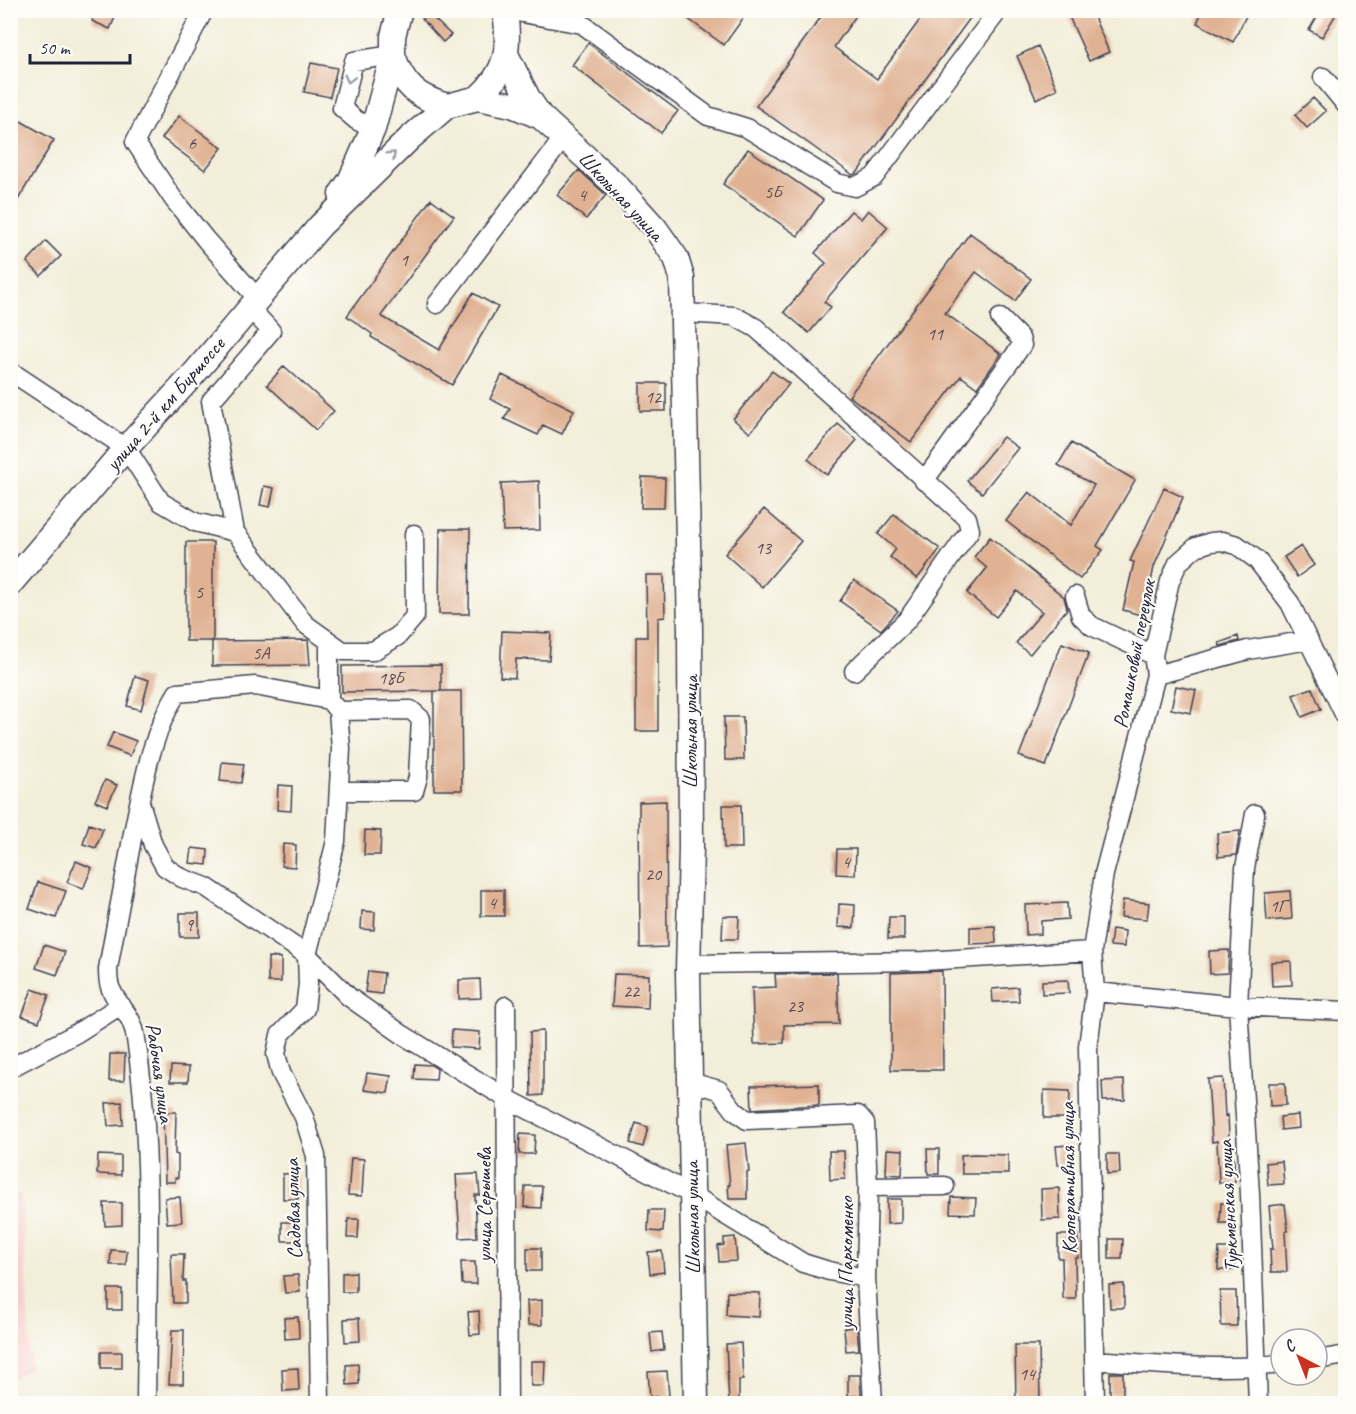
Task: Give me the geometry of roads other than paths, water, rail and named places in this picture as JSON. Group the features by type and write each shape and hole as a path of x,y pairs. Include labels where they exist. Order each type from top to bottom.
{"main road":[{"path":"320,226 350,181 373,129 393,55 393,36 400,10"},
{"path":"478,98 501,72 508,33 505,10"},
{"path":"506,54 528,98 541,117"},
{"path":"393,55 398,72 406,84 428,100 447,106"},
{"path":"320,226 410,138 447,106 478,98 512,105 541,117"},
{"name":"Школьная улица","path":"541,117 565,136 617,186 655,228 676,258 682,278 690,653 691,848 688,964 696,1404"},
{"name":"улица 2-й км Биршоссе","path":"10,584 320,226"}],"street":[{"path":"204,10 135,142 174,200 253,302 271,331 211,401 235,532 305,624 342,651 373,651 398,636 415,616 414,534"},
{"path":"505,10 582,24 708,116 747,128 837,183 855,187 874,177 995,15"},
{"path":"373,129 342,108 354,61 393,55"},
{"path":"1323,77 1346,105"},
{"path":"437,304 565,136"},
{"path":"684,313 734,316 756,328 967,518 970,530 907,620 854,671"},
{"path":"924,481 1022,345 1020,338 1000,318"},
{"path":"10,371 126,448 160,502 195,522 235,532"},
{"name":"Ромашковый переулок","path":"1092,951 1104,874 1156,675 1153,655 1170,581 1178,563 1196,547 1211,542 1237,545 1257,560 1290,603 1346,718"},
{"path":"1074,596 1081,616 1092,626 1153,655"},
{"path":"1156,675 1248,650 1309,640"},
{"name":"Садовая улица","path":"320,1404 316,1156 304,1117 281,1073 276,1054 280,1035 305,1009 308,984 307,955 336,841 342,749 334,706 329,641"},
{"name":"Рабочая улица","path":"146,1404 146,1119 136,1036 131,1018 110,986 108,969 153,745 165,711 177,693 255,686 334,706"},
{"path":"334,706 411,710 421,719 418,777 414,790 340,791"},
{"path":"140,802 153,844 165,867 182,878 206,887 307,955 358,1003 403,1035 506,1098 691,1194 803,1263 866,1278"},
{"name":"Туркменская улица","path":"1255,814 1245,868 1238,1006 1250,1182 1258,1404"},
{"path":"688,964 924,961 1092,951"},
{"name":"Кооперативная улица","path":"1092,951 1095,992 1088,1047 1095,1404"},
{"path":"1095,992 1238,1006 1346,1011"},
{"path":"10,1068 76,1033 121,1005"},
{"name":"улица Серышева","path":"506,1006 508,1404"},
{"name":"улица Пархоменко","path":"690,1082 719,1090 735,1111 747,1120 858,1116 865,1123 868,1187 866,1278 873,1404"},
{"path":"868,1187 945,1186"},
{"path":"1329,1357 1346,1355"},
{"path":"1094,1360 1171,1365 1269,1366"}]}
